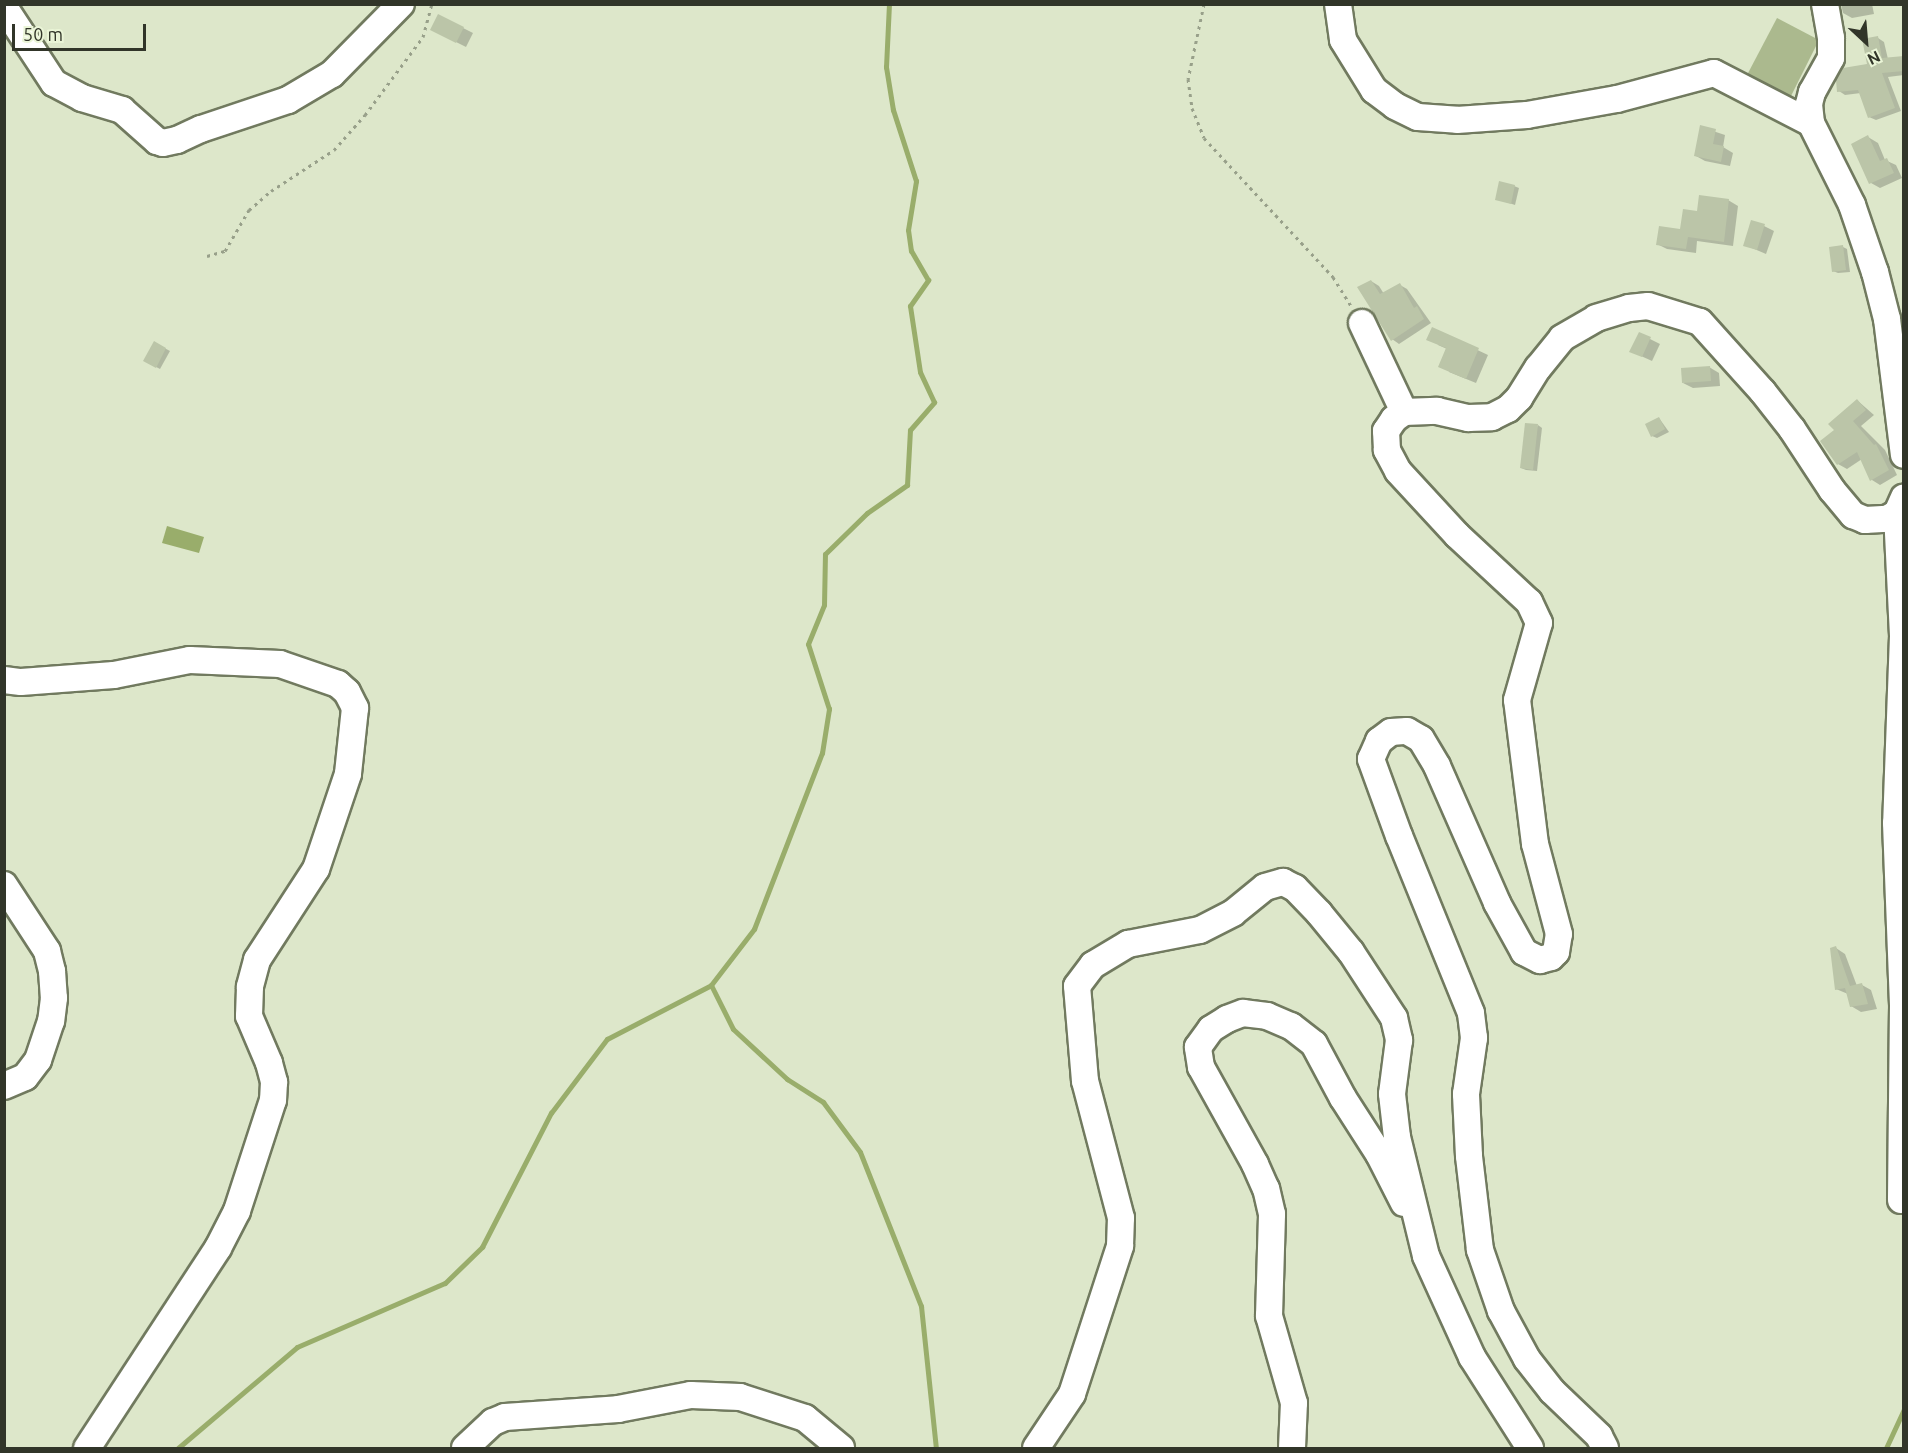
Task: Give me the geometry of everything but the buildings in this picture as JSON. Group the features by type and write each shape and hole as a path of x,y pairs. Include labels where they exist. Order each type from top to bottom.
{"street":[{"path":"4,7 54,83 76,96 122,110 157,141 163,142 177,140 201,129 288,100 332,74 401,4"},
{"path":"1338,4 1343,40 1374,90 1395,106 1418,117 1457,120 1527,115 1617,99 1714,74 1811,123"},
{"path":"1825,4 1832,38 1831,58 1812,92 1809,104 1811,123 1852,205 1875,272 1887,319 1904,455"},
{"path":"1605,1449 1599,1436 1552,1391 1527,1359 1501,1311 1480,1250 1469,1156 1466,1094 1474,1038 1472,1013 1399,836 1371,759 1379,741 1391,732 1407,731 1421,739 1437,766 1492,892 1524,952 1540,960 1551,957 1556,952 1559,934 1535,844 1517,700 1539,623 1529,602 1457,535 1398,471 1387,450 1386,431 1394,419 1404,412 1437,411 1468,418 1492,417 1508,409 1519,398 1538,368 1562,338 1596,318 1629,308 1648,306 1700,322 1763,392 1792,429 1832,490 1853,514 1876,521 1900,505"},
{"path":"1362,323 1404,412"},
{"path":"1900,505 1903,636 1896,823 1903,1006 1901,1200"},
{"path":"4,680 21,682 114,675 190,660 280,664 339,684 347,692 355,708 348,774 316,870 257,960 250,987 249,1016 269,1063 274,1082 273,1100 237,1211 218,1248 87,1449"},
{"path":"1036,1449 1072,1394 1120,1246 1121,1218 1085,1081 1077,986 1093,965 1128,944 1200,930 1233,913 1265,887 1283,882 1295,888 1351,952 1394,1018 1399,1040 1392,1094 1397,1137 1410,1184 1418,1232"},
{"path":"4,885 46,951 52,971 54,998 51,1021 38,1060 25,1077 4,1086"},
{"path":"1292,1449 1294,1404 1269,1316 1272,1214 1266,1189 1255,1164 1201,1067 1198,1047 1211,1029 1227,1018 1243,1013 1268,1016 1291,1026 1314,1044 1343,1098 1379,1154 1418,1232 1434,1275 1472,1357 1530,1449"},
{"path":"465,1449 493,1422 505,1417 618,1409 691,1395 740,1397 805,1418 841,1449"}],"path":[{"path":"207,256 225,251 249,210 271,191 334,150 365,115 423,37 432,4"},
{"path":"1204,4 1188,79 1192,108 1204,138 1333,277 1362,323"}],"shaded area":[{"path":"1777,18 1819,40 1790,98 1747,75"},
{"path":"167,526 204,537 199,553 162,543"}],"waterway":[{"path":"178,1448 297,1347 445,1283 482,1247 551,1113 607,1039 711,985 754,929 822,753 829,709 808,644 824,605 825,554 867,513 907,485 910,430 934,402 920,372 910,306 928,280 911,251 908,230 916,181 893,110 886,67 889,4"},
{"path":"711,985 733,1029 787,1079 823,1102 860,1152 921,1306 936,1448"},
{"path":"1886,1448 1904,1409"}]}
